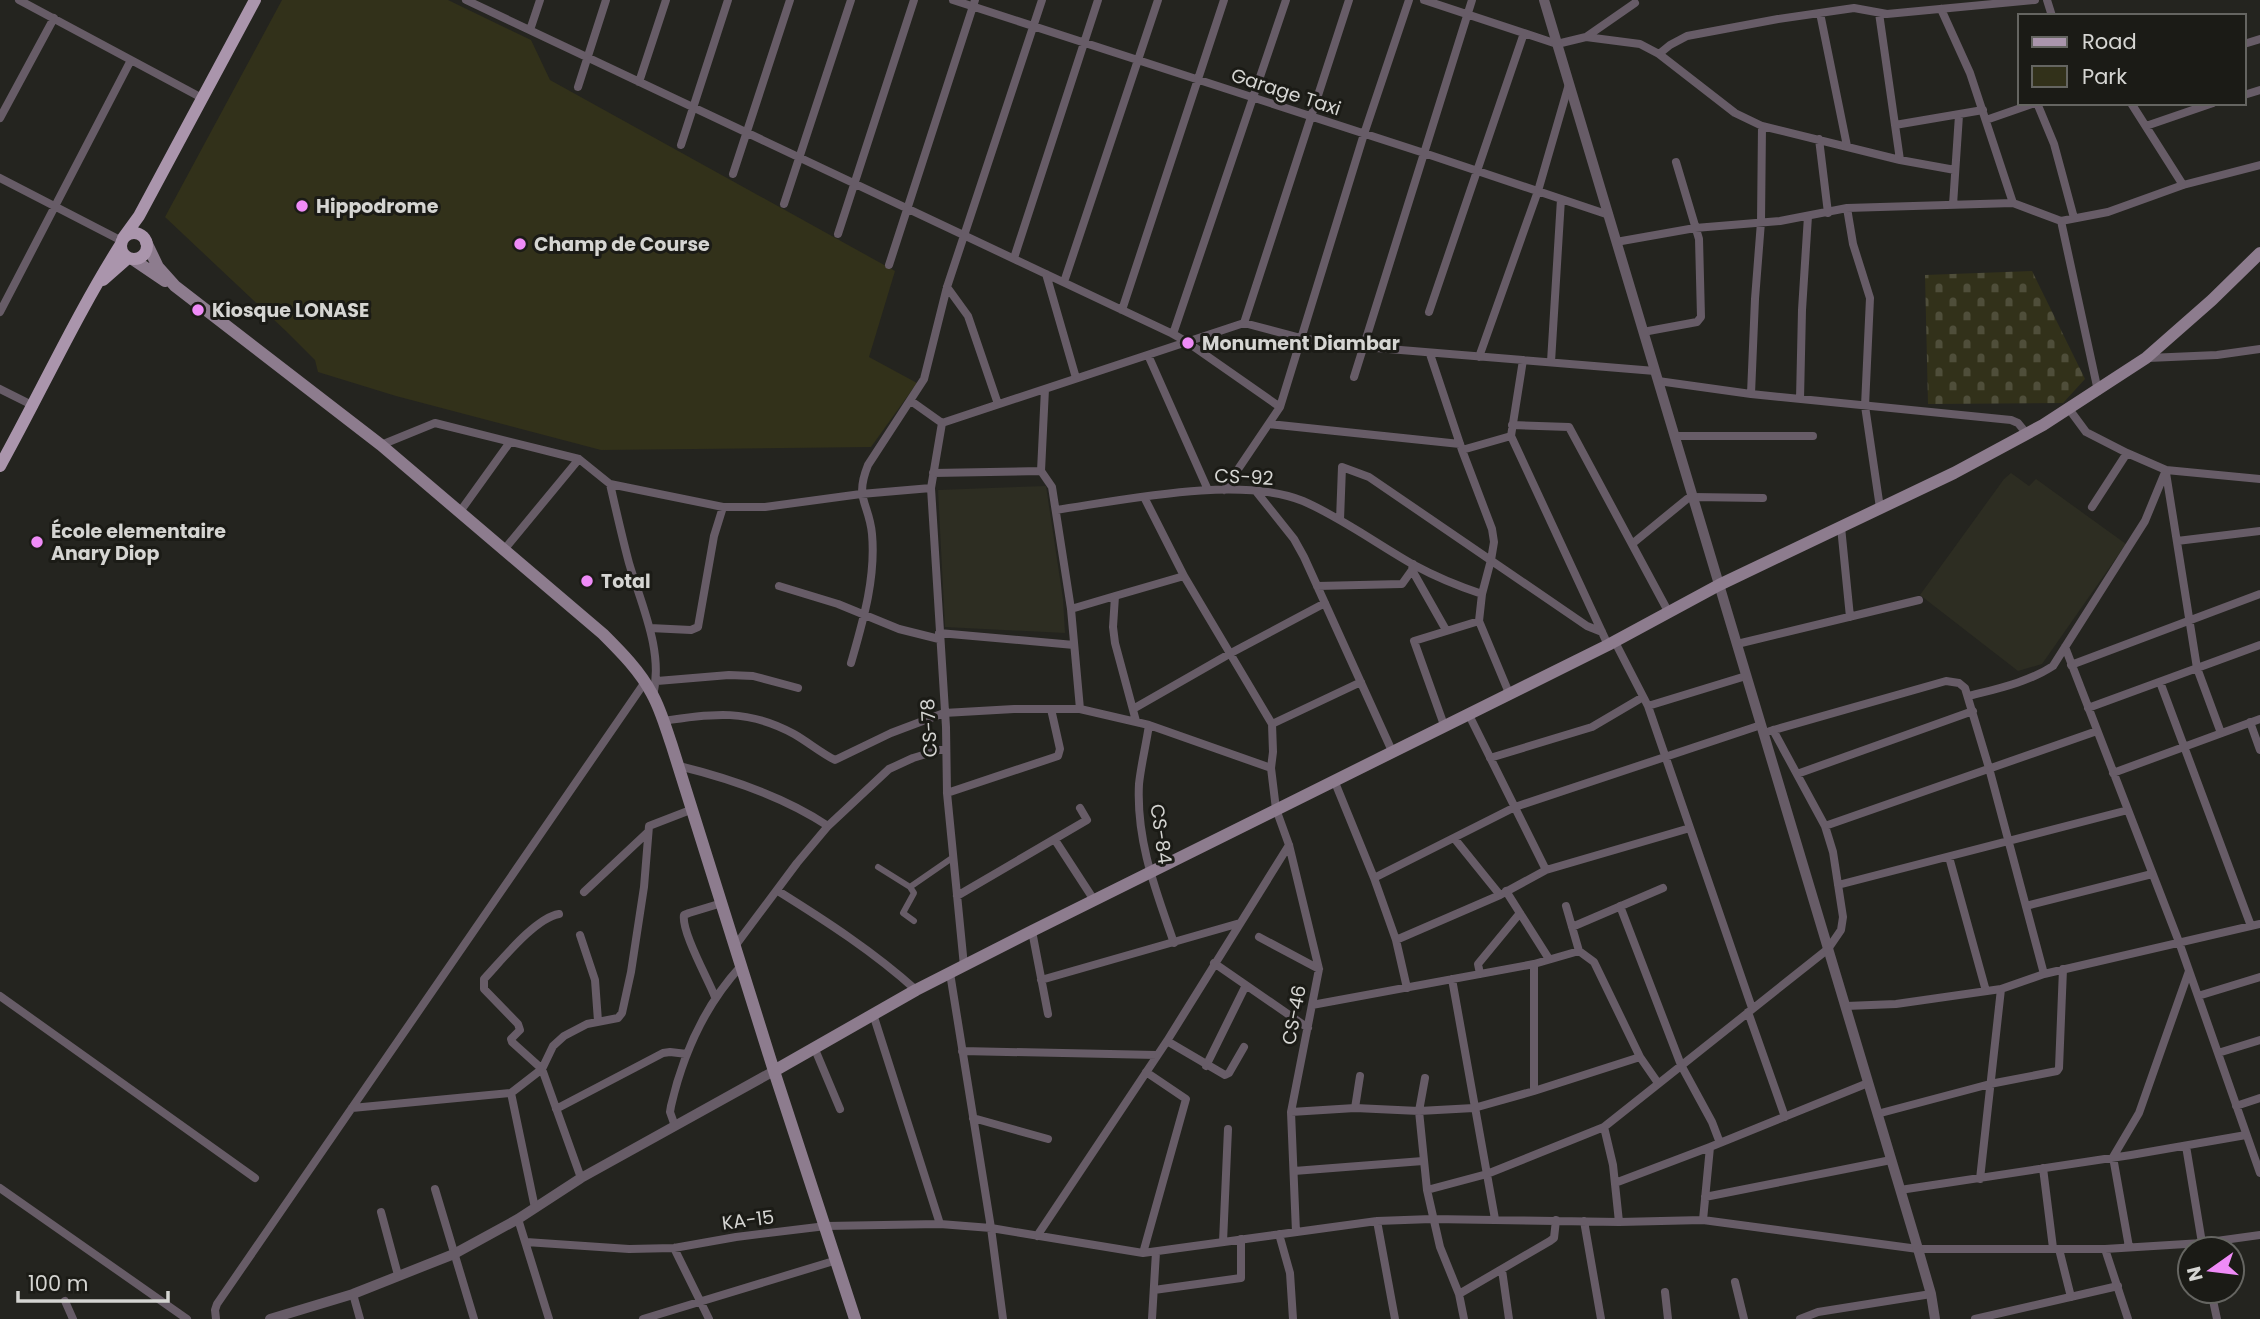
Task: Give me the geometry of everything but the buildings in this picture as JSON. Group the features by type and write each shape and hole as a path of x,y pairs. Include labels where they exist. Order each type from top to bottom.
{"main road":[{"path":"0,466 94,287 148,198 255,0"},
{"path":"94,287 131,259 139,259 146,252 148,198"},
{"path":"175,286 158,267 141,235 131,233 122,241 122,252 175,286 381,445 603,634 651,682 855,1319"},
{"path":"774,1071 916,990 1032,931 1612,643 1719,585 1954,473 2027,434 2146,358 2260,253"}],"street":[{"path":"19,0 202,98"},
{"path":"466,0 480,3 587,58 1173,334 1280,408"},
{"path":"530,30 540,0"},
{"path":"578,87 606,0"},
{"path":"639,82 666,0"},
{"path":"681,145 728,0"},
{"path":"733,174 790,0"},
{"path":"784,204 851,0"},
{"path":"838,234 914,0"},
{"name":"Garage Taxi","path":"953,0 974,3 1033,26 1609,215"},
{"path":"851,663 865,616 871,577 872,533 861,494 862,480 868,466 924,379 947,287 1042,0"},
{"path":"1014,258 1098,0"},
{"path":"1064,282 1158,0"},
{"path":"1122,310 1224,0"},
{"path":"1173,334 1286,0"},
{"path":"1244,323 1349,0"},
{"path":"1224,490 1280,408 1364,134 1409,0"},
{"path":"1424,0 1557,44 1586,37 1633,41 1659,54 1735,113 1762,126 1900,160 1955,170"},
{"path":"1354,377 1472,0"},
{"path":"1659,54 1687,36 1820,13 1854,4 1879,13 2035,0"},
{"path":"1546,1 1746,676 1766,729 1931,1294 1935,1319"},
{"path":"889,265 974,3"},
{"path":"1586,37 1635,3"},
{"path":"1941,9 1970,73 2013,203"},
{"path":"1820,13 1847,146"},
{"path":"1879,13 1900,160"},
{"path":"0,118 54,18"},
{"path":"1429,312 1524,33"},
{"path":"0,312 131,60"},
{"path":"1479,357 1538,191 1569,84"},
{"path":"1986,120 2030,105"},
{"path":"2037,105 2054,144 2074,218"},
{"path":"2133,105 2183,184"},
{"path":"2146,126 2207,105"},
{"path":"1895,125 1983,110"},
{"path":"1953,205 1959,115"},
{"path":"1751,394 1761,222 1762,126"},
{"path":"1819,139 1828,212"},
{"path":"1643,332 1698,322 1701,317 1700,249 1676,162"},
{"path":"1616,242 1695,228 1808,216 1847,208 2013,203 2061,221 2108,212 2183,184 2260,165"},
{"path":"0,178 122,241"},
{"path":"1551,362 1561,199"},
{"path":"1847,208 1853,244 1870,298 1866,406 1880,509"},
{"path":"1800,399 1808,216"},
{"path":"2061,221 2098,391"},
{"path":"1046,274 1076,379"},
{"path":"947,287 968,316 998,404"},
{"path":"911,401 942,423 1244,323 1301,338 1364,347 1551,362 1656,376 1751,394 2011,420 2018,423 2027,434"},
{"path":"2146,358 2217,355 2260,349"},
{"path":"1430,354 1492,529 1491,560 1482,594 1479,621 1509,693"},
{"path":"1148,355 1208,490"},
{"path":"1523,360 1511,436 1602,632 1612,643 1647,706 1785,1117"},
{"path":"0,389 33,406"},
{"path":"1045,389 1041,471 1052,487 1056,510 1071,609 1080,709"},
{"path":"2069,409 2086,432 2166,470 2260,478"},
{"path":"381,445 435,423 579,459 610,484 723,507 765,507 931,488"},
{"name":"CS-78","path":"942,423 931,488 947,793 964,966"},
{"path":"1269,424 1461,447 1511,436"},
{"path":"1512,425 1569,427 1669,613"},
{"path":"1675,436 1813,436"},
{"path":"459,513 510,442"},
{"path":"2092,507 2127,453"},
{"path":"503,551 579,459"},
{"path":"1340,520 1342,467 1369,477 1587,626 1602,632"},
{"path":"2166,470 2197,668 2221,733"},
{"path":"1969,696 1999,689 2053,666 2145,521 2166,470"},
{"path":"933,473 1041,471"},
{"path":"216,1319 217,1304 651,682 650,628 629,563 610,484"},
{"name":"CS-92","path":"1056,510 1208,490 1255,490 1300,500 1340,520 1413,567 1482,594"},
{"path":"1255,490 1294,539 1392,751"},
{"path":"1144,497 1185,576 1272,724 1361,682"},
{"path":"1632,544 1687,499 1763,498"},
{"path":"650,628 691,630 698,627 714,536 723,507"},
{"path":"1841,527 1850,617"},
{"path":"2177,541 2260,531"},
{"path":"1317,586 1402,584 1413,567 1446,630"},
{"path":"1071,609 1185,576"},
{"path":"779,586 838,604 899,629 939,636 1074,645"},
{"path":"2071,665 2260,594"},
{"path":"1115,596 1115,643 1136,722"},
{"path":"1737,644 1919,600"},
{"path":"1133,709 1325,603"},
{"path":"1444,725 1414,641 1479,621"},
{"path":"2088,708 2260,645"},
{"path":"2065,647 2179,942 2260,1173"},
{"path":"651,682 705,676 753,676 798,688"},
{"path":"1647,706 1746,676"},
{"path":"1374,878 1515,807 1665,756 1946,681 1959,683 1969,696 2044,974"},
{"path":"1846,1006 1896,1004 2001,989 2063,969 2255,925 2160,682"},
{"path":"1490,758 1592,727 1643,697"},
{"path":"947,793 1058,756 1060,749 1051,709"},
{"path":"663,721 708,714 735,714 755,718 795,734 835,760 891,733 944,713 1080,709 1149,725 1271,768"},
{"path":"1797,774 1973,711"},
{"path":"1468,713 1546,870"},
{"path":"2113,773 2260,719"},
{"path":"2250,722 2260,750"},
{"name":"CS-46","path":"1272,724 1271,768 1276,809 1289,845 1319,969 1292,1112 1296,1232"},
{"name":"CS-84","path":"1149,725 1139,784 1141,836 1174,943"},
{"path":"1427,1189 1487,1174 1604,1128 1828,948 1841,930 1843,917 1833,852 1825,826 1797,774 1766,729"},
{"path":"1825,826 2097,731"},
{"path":"735,946 828,826 889,769 946,748"},
{"path":"679,766 787,803 804,810 828,826"},
{"path":"1334,780 1396,940 1407,988"},
{"path":"957,896 1087,820 1080,808"},
{"path":"352,1108 512,1093 542,1069 553,1046 564,1036 598,1021 618,1018 622,1013 631,972 644,887 649,825 693,809"},
{"path":"1838,885 2128,810"},
{"path":"1396,940 1503,893 1546,870 1690,828"},
{"path":"584,892 647,833"},
{"path":"1454,838 1520,914 1549,959"},
{"path":"1055,840 1094,900"},
{"path":"1037,1236 1167,1041 1289,845"},
{"path":"1949,857 1986,991"},
{"path":"910,887 952,858"},
{"path":"878,867 910,887 914,893 903,913 914,921"},
{"path":"2026,906 2152,874"},
{"path":"1572,927 1663,888"},
{"path":"778,891 864,947 916,990"},
{"path":"715,996 688,937 683,919 684,915 722,903"},
{"path":"1566,905 1579,951"},
{"path":"1620,906 1681,1065 1707,1111 1720,1143"},
{"path":"559,914 553,915 534,929 484,979 482,985 518,1024 520,1030 512,1042 542,1069 581,1178"},
{"path":"1480,974 1478,964 1520,914"},
{"path":"1041,980 1241,923"},
{"path":"1032,931 1048,1014"},
{"path":"580,935 595,979 598,1021"},
{"path":"1259,937 1319,969"},
{"path":"1312,1006 1534,964 1579,951 1594,962 1640,1057 1658,1083"},
{"path":"1214,963 1308,1028"},
{"path":"1534,964 1534,1091"},
{"path":"675,1126 670,1112 696,1032 715,996 741,966"},
{"path":"1877,1114 1990,1084 2053,1072 2059,1068 2063,969"},
{"path":"2129,1247 2113,1157 2139,1113 2189,971"},
{"path":"950,973 1003,1319"},
{"path":"2198,996 2260,977"},
{"path":"1452,979 1495,1219"},
{"path":"1206,1066 1246,985"},
{"path":"1980,1179 2001,989"},
{"path":"0,996 255,1178"},
{"path":"873,1014 940,1224"},
{"path":"2218,1053 2260,1040"},
{"path":"1167,1041 1206,1066 1227,1074 1244,1047"},
{"path":"814,1047 840,1109"},
{"path":"962,1051 1157,1055"},
{"path":"556,1110 663,1053 687,1054"},
{"path":"1292,1112 1355,1108 1419,1111 1474,1108 1640,1057"},
{"path":"270,1319 353,1294 454,1254 518,1219 581,1178 774,1071"},
{"path":"1143,1253 1186,1099 1146,1072"},
{"path":"1355,1108 1360,1076"},
{"path":"1425,1078 1419,1111 1427,1189 1432,1219 1446,1264 1460,1294 1464,1319"},
{"path":"1615,1183 1868,1083"},
{"path":"512,1093 535,1208"},
{"path":"2236,1106 2260,1098"},
{"path":"973,1118 1048,1139"},
{"path":"1604,1128 1613,1165 1619,1222"},
{"path":"1223,1242 1228,1129"},
{"path":"1900,1190 2246,1135"},
{"path":"2251,1147 2260,1143"},
{"path":"1703,1220 1710,1146"},
{"path":"2186,1146 2200,1235"},
{"path":"1705,1196 1891,1160"},
{"path":"1294,1171 1423,1161"},
{"path":"2043,1168 2056,1248 2071,1297"},
{"path":"0,1188 187,1319"},
{"path":"435,1189 474,1319"},
{"path":"381,1212 398,1275"},
{"path":"518,1219 550,1319"},
{"name":"KA-15","path":"526,1242 629,1249 674,1248 826,1226 940,1224 991,1228 1143,1253 1377,1221 1495,1219 1619,1222 1703,1220 1918,1249 2176,1246"},
{"path":"1460,1294 1550,1241 1555,1233 1556,1220"},
{"path":"1377,1221 1395,1319"},
{"path":"1584,1221 1601,1319"},
{"path":"1279,1234 1290,1273 1293,1319"},
{"path":"1154,1290 1241,1278 1241,1239"},
{"path":"674,1248 709,1319"},
{"path":"2105,1249 2129,1319"},
{"path":"1152,1319 1156,1252"},
{"path":"643,1319 837,1260"},
{"path":"1502,1270 1508,1319"},
{"path":"1735,1282 1744,1319"},
{"path":"1976,1319 2118,1286"},
{"path":"1665,1292 1668,1319"},
{"path":"353,1294 360,1319"},
{"path":"1800,1319 1818,1312 1931,1294"},
{"path":"65,1301 73,1319"}],"shaded area":[{"path":"2011,473 2029,486 2036,479 2126,544 2042,664 2018,671 1920,595"},
{"path":"1046,486 1063,599 1065,633 945,627 938,490"}],"green space":[{"name":"Champ de Course","path":"282,0 448,0 531,40 550,80 895,271 869,357 917,383 871,447 601,450 396,396 318,372 315,360 165,217"},
{"path":"2032,271 2085,379 2063,403 1928,404 1925,275"}],"place":[{"name":"Hippodrome","path":"302,206"},
{"name":"Champ de Course","path":"520,244"},
{"name":"Kiosque LONASE","path":"198,310"},
{"name":"Monument Diambar","path":"1188,343"},
{"name":"École elementaire Anary Diop","path":"37,542"},
{"name":"Total","path":"587,581"}]}
